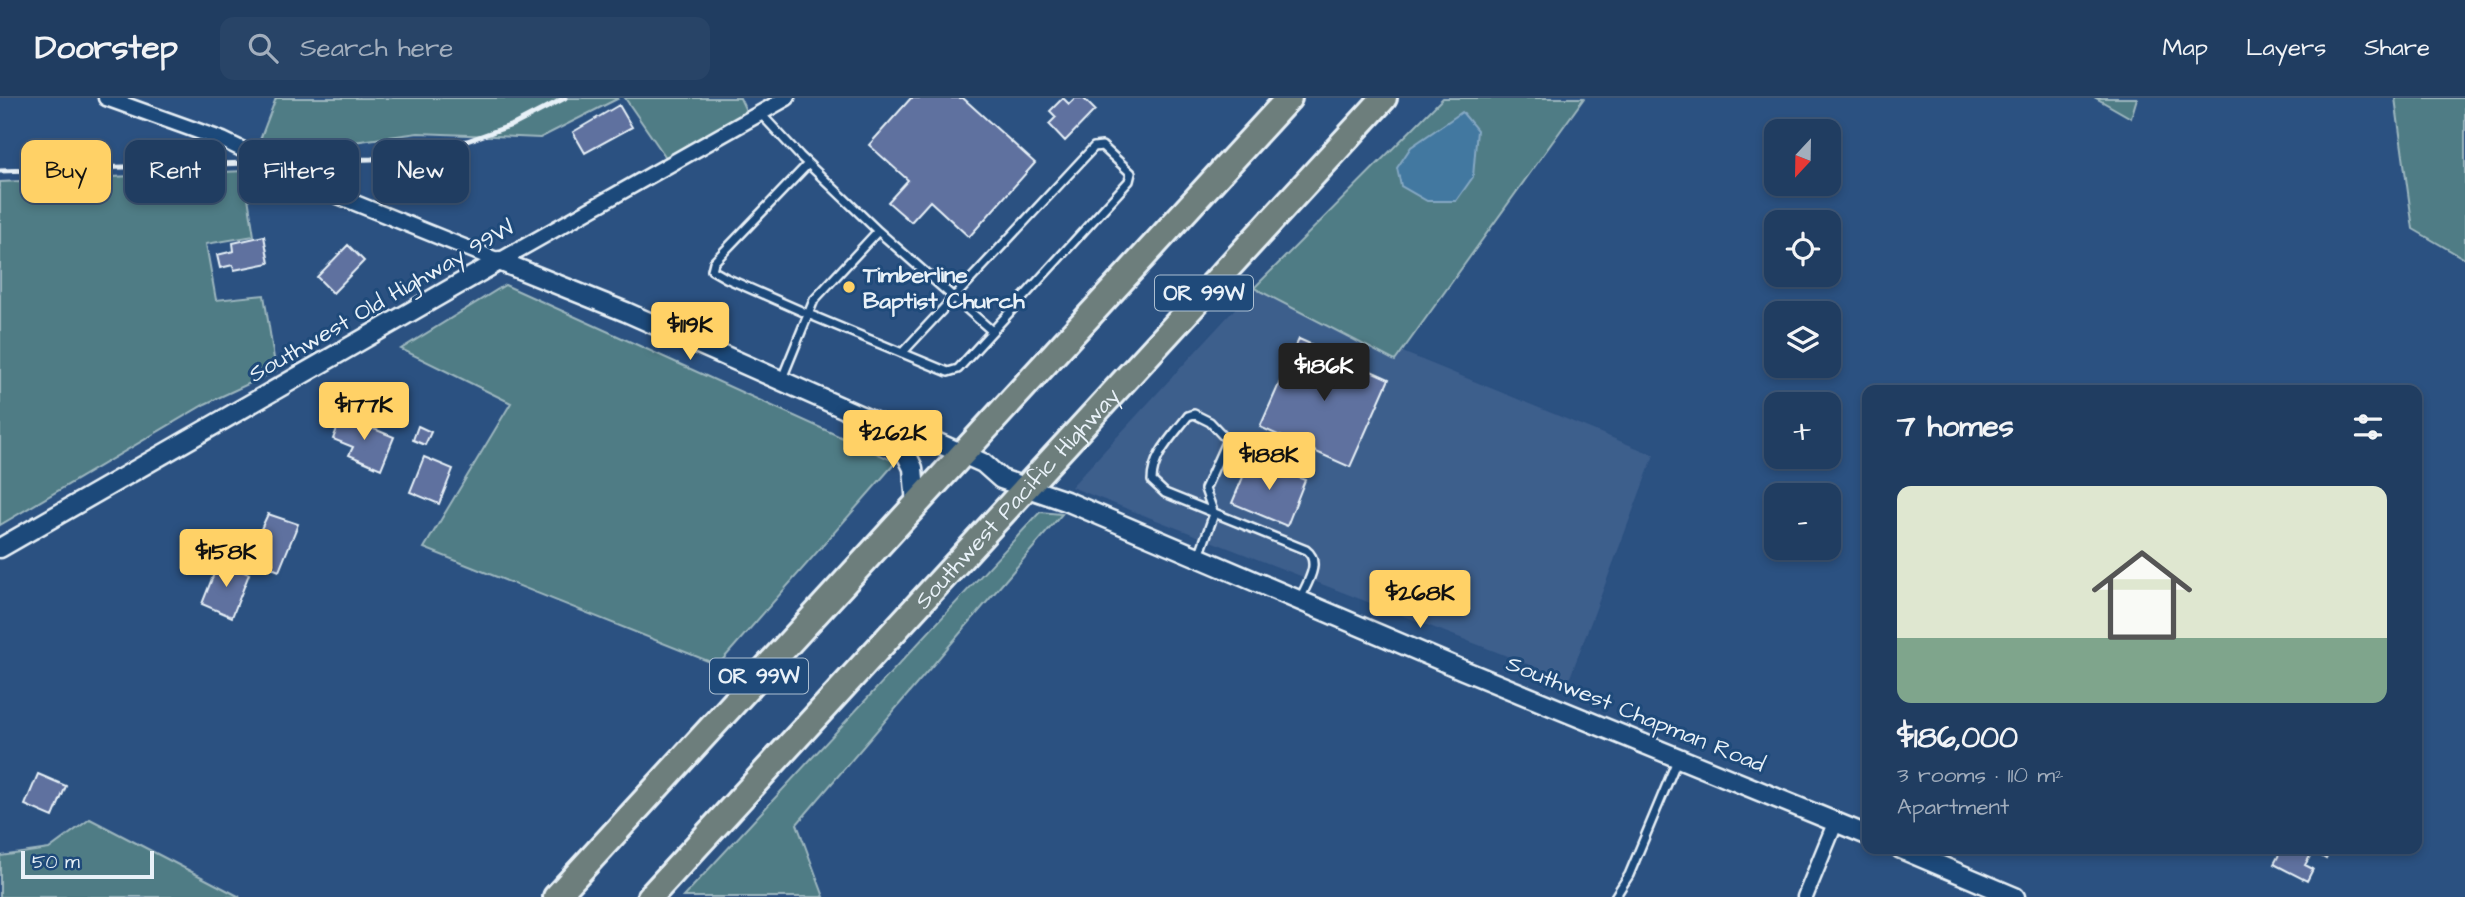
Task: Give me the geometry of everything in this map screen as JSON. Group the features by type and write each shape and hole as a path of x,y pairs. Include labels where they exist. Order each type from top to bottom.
{"highway":[{"name":"OR 99W","path":"556,897 1289,98"},
{"name":"Southwest Pacific Highway","path":"650,897 1384,98"}],"street":[{"path":"106,98 223,140 338,196 499,261"},
{"name":"Southwest Old Highway 99W","path":"0,548 764,107 788,98"},
{"name":"Southwest Chapman Road","path":"499,261 626,312 895,431 963,454 983,463 1001,479 1066,501 1463,670 1862,833"},
{"path":"895,431 913,468 916,505"},
{"path":"1805,897 1836,821"},
{"path":"1913,854 2015,897"}],"lane":[{"path":"764,107 808,164 878,231 992,331"},
{"path":"808,164 714,262 712,270 808,314 902,353 948,372 958,369 1129,181 1131,173 1102,146 1094,147 902,353"},
{"path":"780,381 814,300 878,231"},
{"path":"1198,557 1214,514 1205,489 1227,440 1210,422 1194,414 1188,416 1156,458 1152,481 1165,493 1214,514 1306,550 1315,563 1300,599"},
{"path":"1615,897 1629,875 1678,757"}],"shaded area":[{"path":"1462,112 1477,130 1473,177 1456,201 1427,201 1401,186 1397,168 1411,147"},
{"path":"1254,288 1395,360 1400,351 1654,455 1569,680 1071,487"}],"green space":[{"path":"276,98 619,98 540,138 418,133 359,141 260,140"},
{"path":"625,98 740,98 747,113 667,159"},
{"path":"1443,98 1584,98 1395,361 1254,288"},
{"path":"2096,98 2137,98 2131,118"},
{"path":"2395,98 2465,98 2465,259 2413,229"},
{"path":"239,171 239,203 249,203 254,236 206,244 216,300 264,295 276,371 205,404 0,525 0,182 21,181 21,203 111,203 111,177 125,176 125,203 225,203 225,172"},
{"path":"505,285 896,462 718,665 424,548 511,403 401,349"},
{"path":"1040,512 1062,514 797,824 824,897 683,897"},
{"path":"90,819 240,897 0,897 0,856 49,849"}],"building":[{"path":"911,98 963,98 1035,163 969,237 930,201 911,222 888,202 908,180 869,145"},
{"path":"1063,98 1069,104 1075,98 1083,98 1095,110 1065,141 1049,124 1056,117 1050,111"},
{"path":"619,105 632,127 585,153 573,132"},
{"path":"264,236 269,263 234,270 233,265 220,268 217,255 234,251 233,243"},
{"path":"348,245 364,261 333,293 317,277"},
{"path":"1299,339 1389,379 1350,467 1260,427"},
{"path":"342,416 394,437 381,469 349,455 353,447 333,439"},
{"path":"418,426 431,432 425,445 413,440"},
{"path":"424,457 453,469 439,504 410,492"},
{"path":"1251,458 1305,480 1287,526 1232,503"},
{"path":"268,514 298,524 279,571 245,557 252,539 264,544 268,534 260,531"},
{"path":"219,561 249,574 232,617 202,604"},
{"path":"38,774 66,786 53,817 25,805"},
{"path":"2279,854 2311,854 2305,865 2313,869 2307,881 2274,864"}],"railway":[{"path":"0,171 372,159 467,141 515,124 565,98"}],"place":[{"name":"Timberline Baptist Church","path":"849,287"}]}
